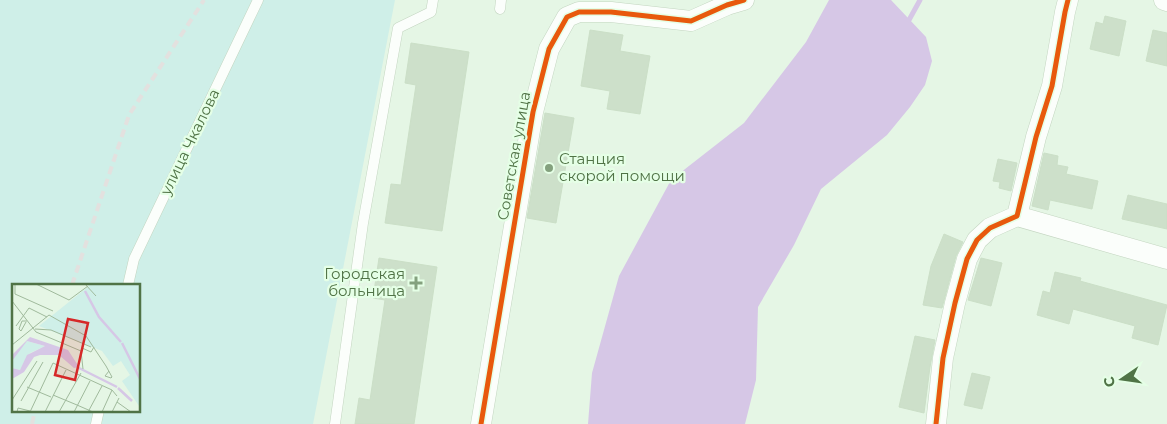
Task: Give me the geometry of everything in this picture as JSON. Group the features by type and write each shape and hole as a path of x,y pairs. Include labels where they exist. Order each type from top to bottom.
{"street":[{"name":"Советская улица","path":"481,424 533,112 549,49 567,17 580,12 611,12 691,21 727,5 744,0"},
{"path":"1017,216 1036,137 1052,86 1068,0"},
{"path":"936,424 943,358 967,259 977,240 990,228 1017,216 1167,259"}],"lane":[{"name":"улица Чкалова","path":"128,284 134,259 258,0"},
{"path":"334,424 363,223 398,28 431,12 433,0"}],"shaded area":[{"path":"0,0 395,0 313,424 0,424"},
{"path":"829,0 891,0 926,37 932,61 925,85 887,135 821,189 794,245 758,307 756,380 745,424 588,424 592,373 619,276 671,180 744,123 806,42"}],"building":[{"path":"1105,16 1126,21 1119,56 1090,49 1096,22 1103,24"},
{"path":"590,30 623,35 620,51 650,56 640,114 607,109 610,91 581,86"},
{"path":"1153,30 1167,33 1167,66 1146,61"},
{"path":"411,43 469,52 442,231 385,223 391,184 401,185 416,85 405,83"},
{"name":"Станция скорой помощи","path":"545,113 574,118 556,223 527,218"},
{"path":"1044,153 1058,156 1057,165 1068,167 1066,174 1098,181 1092,209 1050,200 1048,210 1032,206"},
{"path":"998,159 1017,163 1011,191 999,188 1000,182 993,181"},
{"path":"1128,195 1167,204 1167,229 1122,219"},
{"path":"944,234 963,242 956,256 942,308 923,305 931,266"},
{"path":"379,258 437,267 414,424 355,424 359,398 370,400 385,300 373,298"},
{"path":"981,258 1002,263 991,306 968,300"},
{"path":"1055,272 1081,278 1080,281 1167,305 1158,345 1132,338 1135,326 1073,309 1069,324 1037,315 1043,291 1050,293"},
{"path":"915,336 935,340 924,413 899,407"},
{"path":"972,373 990,377 982,409 964,405"}],"waterway":[{"path":"909,20 920,0"}],"railway":[{"path":"72,284 129,115 204,0"},
{"path":"32,424 35,412"}],"cycle path":[{"path":"481,424 533,112 549,49 567,17 579,12 611,12 691,21 727,5 744,0"},
{"path":"936,424 943,358 967,259 977,240 990,228 1017,216 1036,137 1052,86 1068,0"}],"place":[{"name":"Станция скорой помощи","path":"549,168"},
{"name":"Городская больница","path":"416,283"}]}
